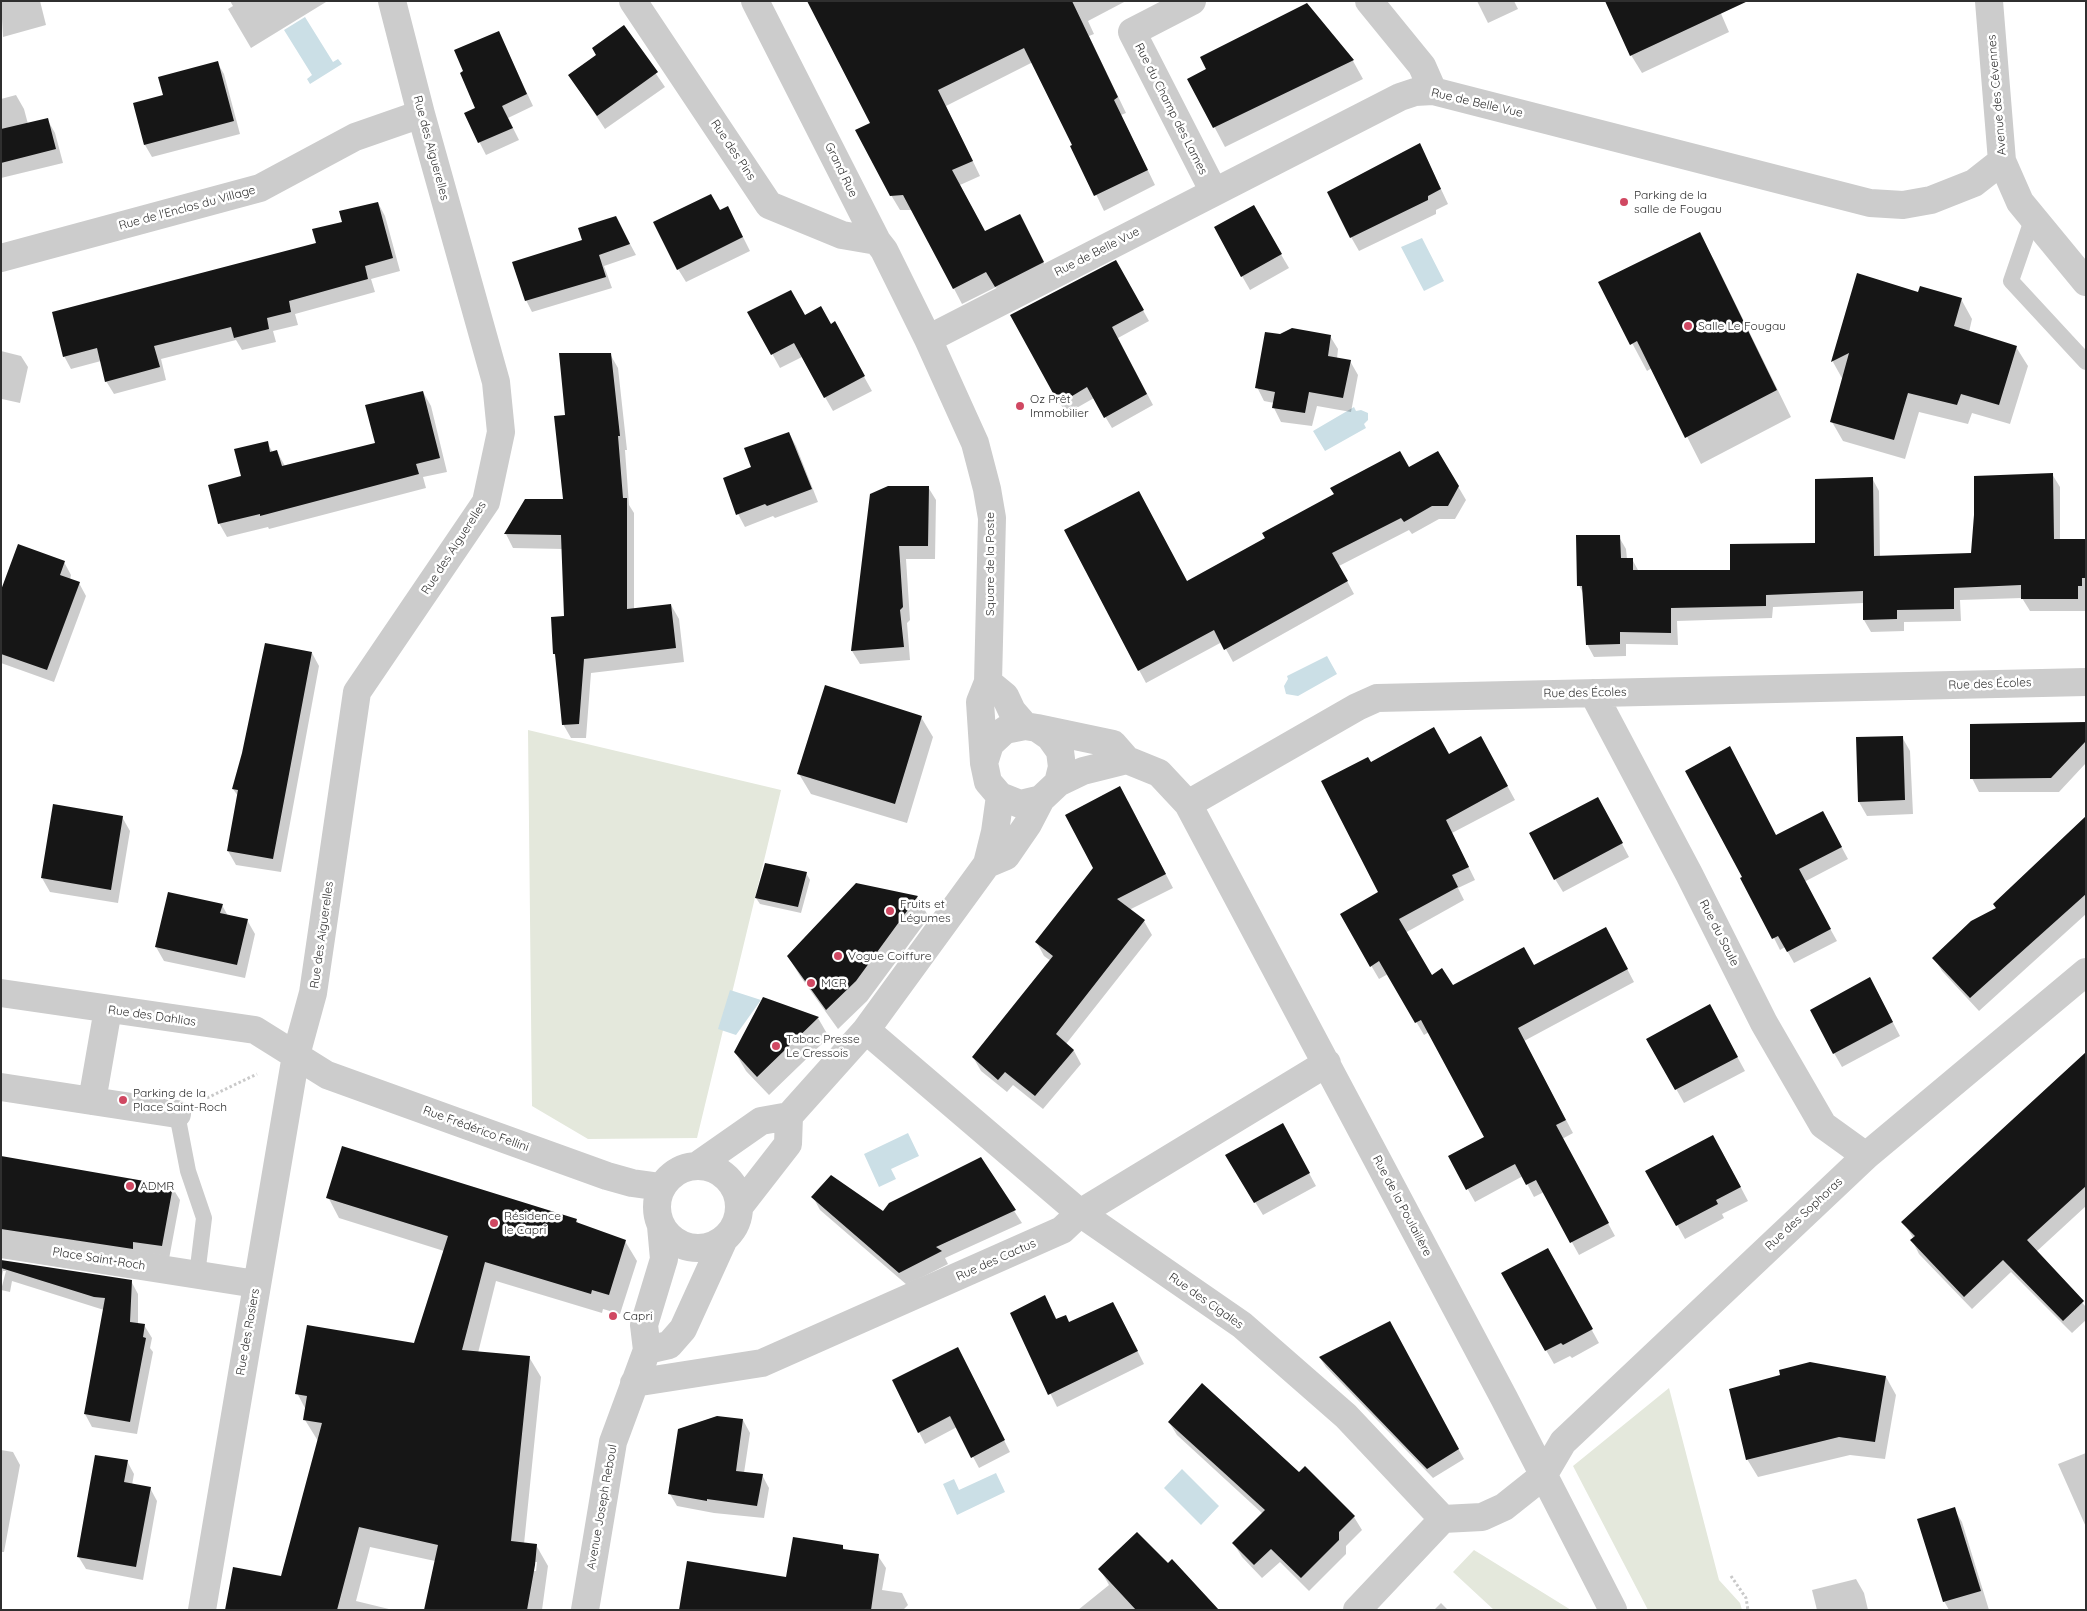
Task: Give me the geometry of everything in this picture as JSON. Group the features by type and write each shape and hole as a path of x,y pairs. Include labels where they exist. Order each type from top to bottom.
{"street":[{"name":"Rue des Aiguerelles","path":"296,1054 313,993 357,692 486,502 501,432 496,382 421,114 392,1"},
{"name":"Rue des Pins","path":"633,1 769,205 842,235 877,241"},
{"name":"Grand Rue","path":"755,1 928,339"},
{"name":"Rue du Champ des Lames","path":"1192,1 1132,32 1214,192"},
{"path":"1370,1 1422,66 1432,91"},
{"name":"Avenue des Cévennes","path":"1989,1 2002,160 2020,202 2086,282"},
{"name":"Rue de Belle Vue","path":"928,339 1400,97 1415,92 1432,91 1870,202 1903,205 1931,200 1974,183 2002,160"},
{"name":"Rue de l'Enclos du Village","path":"1,258 260,188 355,137 421,114"},
{"name":"Square de la Poste","path":"928,339 975,442 992,518 988,682 980,702 984,763 988,782 1000,796"},
{"path":"987,864 1006,856 1049,791 1062,767 1060,751 1050,737 1030,727 1012,711 1004,696 988,682"},
{"name":"Rue des Écoles","path":"1188,804 1357,707 1377,698 2086,682"},
{"name":"Rue du Saule","path":"1593,693 1689,874 1764,1023 1823,1125 1866,1156"},
{"path":"984,763 990,744 1005,730 1030,727 1113,744 1127,760 1159,773 1188,804"},
{"path":"739,1207 788,1144 789,1116 866,1030 987,864 995,832 1000,796 1020,804 1049,791 1084,771 1127,760"},
{"name":"Rue de la Poulaillère","path":"1188,804 1499,1389 1613,1610"},
{"name":"Rue des Sophoras","path":"1543,1476 1563,1442 1866,1156 2086,972"},
{"name":"Rue des Dahlias","path":"1,993 255,1030 296,1054"},
{"path":"92,1101 108,1009"},
{"name":"Rue des Cigales","path":"866,1030 1080,1213 1242,1325 1346,1416 1444,1519"},
{"name":"Rue Frédérico Fellini","path":"296,1054 327,1075 568,1163 632,1183 662,1187"},
{"name":"Rue des Rosiers","path":"202,1610 296,1054"},
{"name":"Rue des Cactus","path":"634,1383 762,1363 1062,1230 1080,1213 1327,1064"},
{"path":"1,1087 177,1114"},
{"path":"724,1239 709,1246 692,1248 672,1238 662,1226 657,1210 662,1187 676,1172 698,1165 761,1120 789,1116"},
{"path":"647,1350 670,1345 683,1329 724,1239 735,1226 739,1207 736,1191 727,1178 715,1169 698,1165"},
{"name":"Avenue Joseph Reboul","path":"585,1610 613,1442 647,1350 644,1326 664,1259 662,1226"},
{"name":"Place Saint-Roch","path":"1,1244 256,1284"},
{"path":"1357,1610 1444,1519 1482,1517 1504,1507 1543,1476"}],"lane":[{"path":"2033,217 2011,281 2086,362"},
{"path":"177,1114 188,1171 204,1218 197,1275"}],"path":[{"path":"234,1083 260,1073"},
{"path":"1731,1576 1746,1598 1748,1610"}],"shaded area":[{"path":"305,17 333,62 338,59 342,64 310,84 307,79 312,75 284,30"},
{"path":"1422,238 1444,281 1424,291 1401,247"},
{"path":"1354,407 1356,411 1361,410 1368,413 1368,420 1364,424 1366,428 1325,451 1313,431"},
{"path":"1327,656 1337,674 1298,696 1286,694 1284,686 1288,679 1287,676"},
{"path":"528,730 781,790 697,1138 588,1139 532,1106"},
{"path":"730,990 761,1000 736,1035 718,1029"},
{"path":"908,1133 919,1156 891,1169 896,1179 879,1187 864,1154"},
{"path":"1669,1388 1719,1580 1740,1603 1742,1610 1648,1610 1573,1466"},
{"path":"1182,1469 1219,1506 1201,1525 1164,1488"},
{"path":"996,1473 1005,1492 957,1515 943,1484 954,1479 959,1490"},
{"path":"1474,1550 1571,1610 1494,1610 1453,1572"}],"building":[{"path":"807,1 1072,1 1118,97 1114,100 1148,170 1094,196 1070,146 1072,145 1024,48 938,90 973,161 952,170 985,231 1020,214 1044,262 995,287 986,272 953,289 903,195 890,196 855,130 870,123"},
{"path":"1605,1 1748,1 1630,56"},
{"path":"1307,3 1354,60 1213,128 1187,79 1206,69 1200,57"},
{"path":"624,25 658,72 597,116 568,75 596,55 592,48"},
{"path":"499,31 527,94 502,106 513,128 478,143 464,113 475,108 460,73 463,71 454,50"},
{"path":"218,61 234,121 144,145 133,103 163,95 158,77"},
{"path":"48,118 56,149 1,163 1,129"},
{"path":"1420,143 1441,189 1428,196 1428,200 1350,238 1327,192"},
{"path":"711,194 720,210 728,206 743,237 677,270 653,222"},
{"path":"378,202 393,258 365,266 368,279 289,301 291,312 267,318 269,329 234,338 231,327 154,346 160,367 105,382 97,348 63,357 52,312 316,243 312,229 342,222 339,211"},
{"path":"1254,205 1282,254 1241,277 1214,227"},
{"path":"616,216 630,244 599,255 606,277 525,301 512,262 582,240 578,228"},
{"name":"Salle Le Fougau","path":"1700,232 1777,390 1685,438 1637,341 1630,345 1598,282"},
{"path":"1116,260 1144,310 1112,327 1147,394 1104,418 1087,387 1059,404 1010,315"},
{"path":"1857,273 1918,292 1920,286 1962,298 1954,326 2017,346 1999,405 1961,394 1957,405 1908,393 1894,440 1830,422 1849,353 1831,362"},
{"path":"791,290 805,315 821,306 831,324 835,321 865,376 824,398 794,343 771,355 747,312"},
{"path":"1292,328 1331,335 1328,356 1351,360 1343,398 1309,392 1305,413 1272,408 1275,392 1255,388 1265,332 1280,334"},
{"path":"559,353 611,353 620,436 618,436 623,498 627,498 627,609 671,604 676,648 584,659 579,724 562,725 555,654 553,654 551,617 564,616 561,535 504,534 525,499 563,499 554,416 565,415"},
{"path":"423,391 440,458 416,464 419,474 260,516 260,514 218,524 208,485 241,476 234,449 268,441 270,452 277,450 282,466 375,443 365,405"},
{"path":"789,432 812,489 767,506 765,504 736,515 723,478 751,467 744,448"},
{"path":"1400,451 1409,467 1438,451 1459,486 1448,506 1432,506 1404,522 1401,518 1332,553 1348,581 1224,650 1214,630 1138,671 1064,530 1139,491 1187,581 1265,538 1262,533 1334,494 1330,488"},
{"path":"2053,473 2054,539 2086,539 2086,578 2082,578 2082,586 2078,586 2078,599 2021,599 2021,585 1954,588 1954,609 1897,610 1897,619 1863,620 1863,591 1766,595 1766,606 1671,608 1671,633 1620,632 1620,644 1586,645 1582,586 1577,586 1576,535 1620,535 1621,558 1633,558 1633,570 1730,570 1730,544 1815,543 1815,479 1873,477 1874,556 1971,553 1974,515 1974,476"},
{"path":"888,486 929,486 928,546 899,546 903,607 900,610 904,647 851,651 870,494"},
{"path":"18,544 65,561 60,575 80,582 47,670 1,654 1,590"},
{"path":"265,643 312,652 273,859 227,851 238,790 232,789 242,753"},
{"path":"825,685 922,716 895,804 797,774"},
{"path":"2086,722 2086,741 2051,778 1970,779 1970,724"},
{"path":"1434,727 1449,754 1481,736 1508,786 1446,820 1469,867 1452,875 1458,887 1399,919 1432,975 1442,968 1453,985 1524,947 1534,965 1606,927 1628,969 1518,1028 1566,1120 1556,1125 1609,1223 1570,1243 1536,1180 1526,1185 1515,1164 1466,1190 1448,1156 1484,1137 1421,1020 1415,1023 1379,961 1370,967 1340,914 1378,892 1321,781 1368,757 1371,762"},
{"path":"1903,736 1905,800 1858,802 1856,737"},
{"path":"1730,746 1776,835 1823,811 1842,847 1799,869 1831,929 1787,952 1778,936 1772,939 1740,878 1742,877 1685,771"},
{"path":"1120,786 1166,874 1117,899 1145,920 1056,1034 1074,1050 1035,1096 1005,1072 998,1080 972,1057 1053,956 1035,942 1093,868 1065,815"},
{"path":"1598,797 1623,843 1554,880 1529,833"},
{"path":"53,804 123,816 111,890 41,878"},
{"path":"2086,816 2086,894 1970,998 1932,958 1971,921 1996,908 1993,904"},
{"path":"765,863 807,872 798,907 755,898"},
{"path":"856,883 918,896 856,981 826,1010 787,956"},
{"path":"168,892 223,904 220,913 248,919 237,965 155,947"},
{"path":"1870,977 1893,1022 1833,1054 1810,1010"},
{"path":"763,997 819,1017 757,1077 734,1052"},
{"path":"1710,1004 1738,1057 1675,1090 1646,1039"},
{"path":"2086,1052 2086,1186 2027,1240 2084,1301 2063,1321 2003,1260 1964,1297 1910,1240 1915,1236 1901,1222"},
{"path":"1283,1123 1310,1173 1254,1203 1225,1155"},
{"path":"1713,1135 1741,1187 1716,1200 1718,1204 1676,1226 1645,1171"},
{"path":"342,1146 577,1219 576,1222 626,1240 609,1295 592,1290 591,1294 485,1262 462,1350 530,1356 511,1541 537,1544 527,1610 424,1610 438,1545 359,1527 337,1610 225,1610 233,1567 281,1576 322,1423 303,1420 307,1396 295,1394 307,1325 414,1343 448,1236 326,1198"},
{"path":"1,1156 173,1186 162,1246 133,1242 133,1249 1,1229"},
{"path":"981,1157 1016,1210 936,1247 942,1251 899,1273 811,1197 831,1175 883,1211 889,1203"},
{"path":"1548,1248 1593,1329 1563,1345 1561,1343 1545,1351 1501,1273"},
{"path":"1,1260 132,1280 130,1322 145,1324 143,1337 146,1338 130,1422 84,1414 105,1298 94,1297 1,1268"},
{"path":"1045,1295 1056,1319 1066,1315 1069,1322 1113,1302 1138,1351 1048,1395 1010,1313"},
{"path":"1390,1321 1459,1449 1427,1469 1319,1357"},
{"path":"958,1347 1005,1440 971,1458 950,1416 918,1433 892,1380"},
{"path":"1810,1362 1886,1376 1875,1442 1839,1437 1746,1460 1729,1389 1780,1375 1779,1370"},
{"path":"1202,1383 1299,1472 1305,1466 1355,1516 1339,1532 1339,1540 1301,1578 1271,1549 1254,1565 1232,1543 1265,1510 1168,1422"},
{"path":"717,1416 743,1419 736,1471 763,1474 757,1506 707,1499 707,1501 668,1494 678,1429"},
{"path":"95,1455 128,1460 124,1482 151,1487 136,1567 77,1557"},
{"path":"1955,1507 1981,1591 1943,1602 1917,1519"},
{"path":"1137,1532 1168,1563 1172,1559 1219,1610 1136,1610 1098,1569"},
{"path":"793,1537 843,1545 843,1549 879,1554 871,1610 679,1610 687,1561 786,1577"}],"place":[{"name":"Parking de la salle de Fougau","path":"1624,202"},
{"name":"Salle Le Fougau","path":"1688,326"},
{"name":"Oz Prêt Immobilier","path":"1020,406"},
{"name":"Fruits et Légumes","path":"890,911"},
{"name":"Vogue Coiffure","path":"838,956"},
{"name":"MCR","path":"811,983"},
{"name":"Tabac Presse Le Cressois","path":"776,1046"},
{"name":"Parking de la Place Saint-Roch","path":"123,1100"},
{"name":"ADMR","path":"130,1186"},
{"name":"Résidence le Capri","path":"494,1223"},
{"name":"Capri","path":"613,1316"}]}
